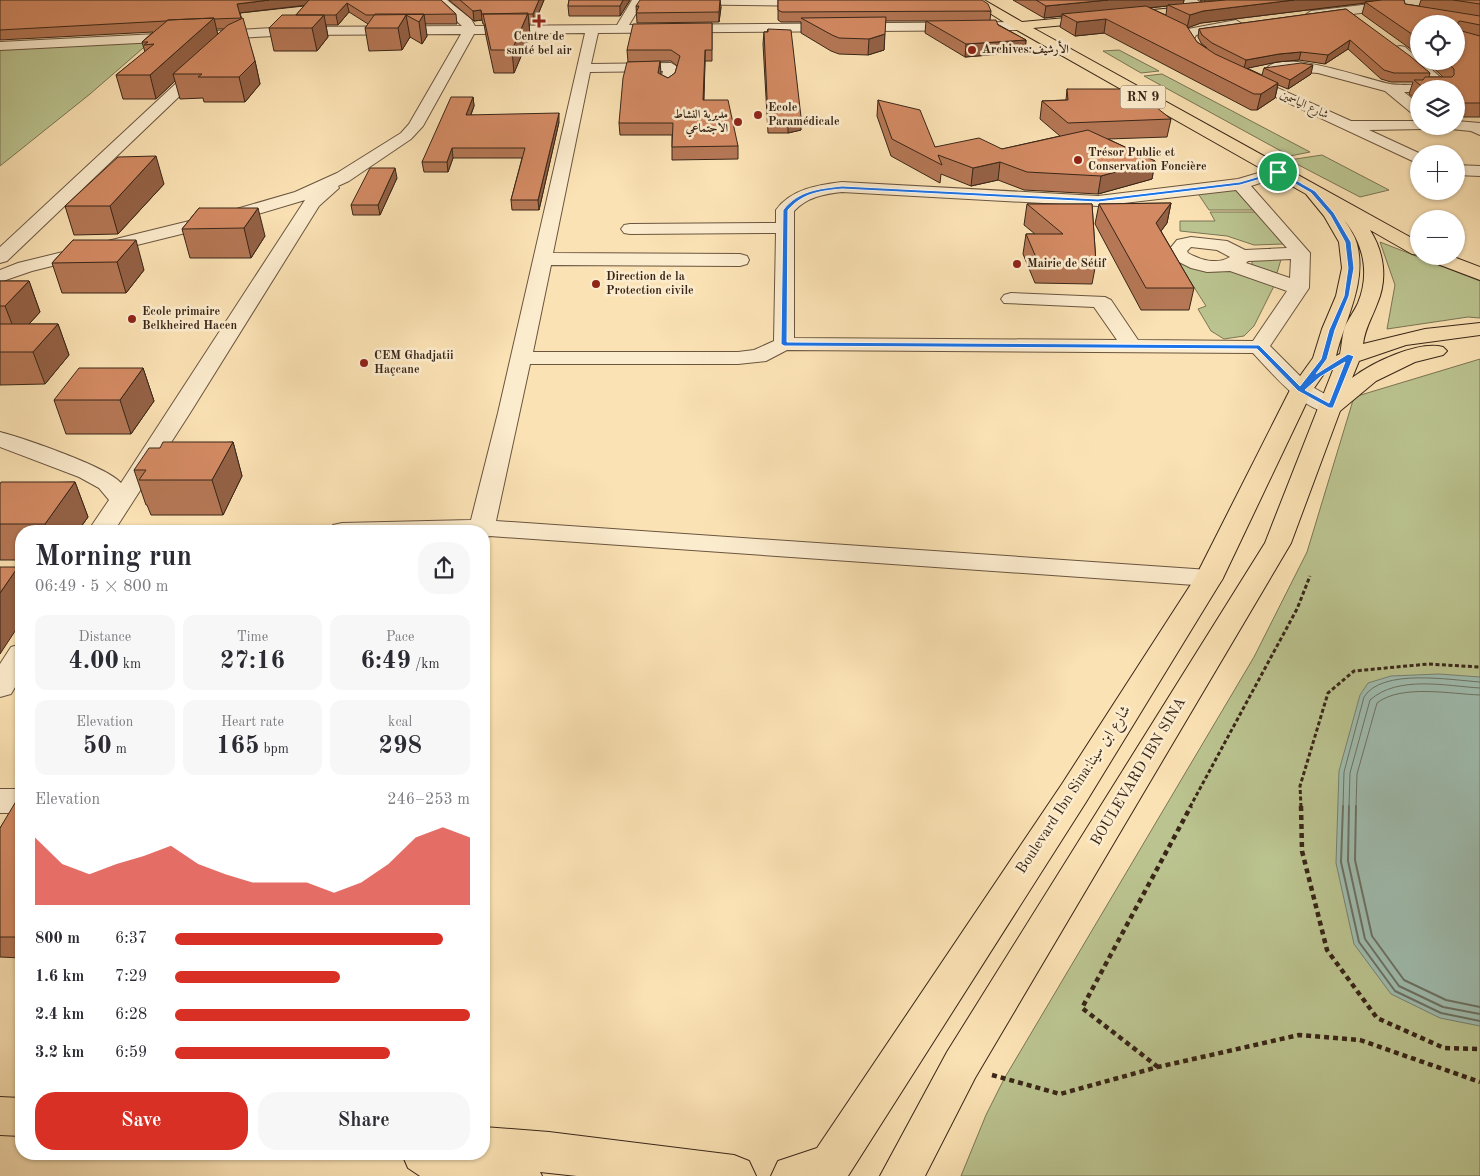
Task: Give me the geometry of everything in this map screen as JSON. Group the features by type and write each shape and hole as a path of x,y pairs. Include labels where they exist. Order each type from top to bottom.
{"main road":[{"name":"RN 9","path":"975,0 1024,23 1322,192"},
{"path":"994,0 1024,23 1143,14 1213,5 1192,2 1024,23"},
{"name":"RN 9","path":"1024,23 1278,172 1410,233"},
{"path":"1301,390 1324,359 1332,330 1346,296 1351,268 1348,242 1322,192"},
{"name":"BOULEVARD IBN SINA","path":"902,1176 961,1065 1278,543 1350,356 1356,328 1370,297 1374,265 1372,250 1363,230 1345,210 1322,192"},
{"path":"1345,210 1410,245"},
{"path":"1465,257 1480,263"},
{"path":"1457,265 1480,274"},
{"path":"1301,390 1318,376 1350,356 1406,339 1439,332 1480,329"},
{"path":"1331,406 1368,376 1408,357 1451,348 1480,345"},
{"name":"Boulevard Ibn Sina:شارع ابن سينا","path":"816,1172 1074,792 1209,578 1301,390"},
{"path":"0,1116 15,1117"},
{"path":"490,1148 549,1152 734,1176"},
{"path":"433,1160 460,1176"},
{"path":"472,1160 520,1176"}],"street":[{"path":"440,0 467,22 470,29"},
{"path":"620,30 638,0"},
{"path":"659,0 680,0 745,12 819,10"},
{"path":"673,29 680,0"},
{"path":"1298,17 1359,18 1383,7 1436,0 1444,1"},
{"path":"1383,7 1422,13"},
{"path":"0,46 251,32 673,29 745,12 819,10 863,27 997,26 1024,23"},
{"path":"860,10 863,27"},
{"path":"917,12 941,26"},
{"path":"1143,14 1189,36 1197,50"},
{"path":"1189,36 1192,32 1201,29 1250,23"},
{"path":"105,525 179,414 312,203 344,177 406,136 415,126 470,29"},
{"path":"483,525 592,30"},
{"path":"61,44 70,32"},
{"path":"0,257 227,43 251,32"},
{"path":"1392,44 1410,55"},
{"path":"1241,76 1298,66 1317,68 1390,88 1441,88 1441,84 1427,70"},
{"path":"584,68 671,67 667,84"},
{"name":"شارع الياسمين","path":"1226,68 1410,156"},
{"path":"1390,88 1410,105"},
{"path":"1348,125 1410,126"},
{"path":"1465,126 1475,126 1480,130"},
{"path":"1465,170 1480,171"},
{"path":"784,344 785,210 794,200 812,191 842,187 1098,201 1240,184 1278,172"},
{"path":"0,276 34,265 276,204 344,177"},
{"path":"1240,184 1301,253 1299,288 1259,347"},
{"path":"630,229 785,228"},
{"path":"1299,288 1236,260 1301,253"},
{"path":"543,259 740,260"},
{"path":"1011,299 1098,301 1104,304 1131,346"},
{"path":"521,358 738,358 758,356 784,344 1259,347 1301,390 1331,406"},
{"path":"0,439 88,472 108,483 122,500"},
{"path":"490,531 1209,578"},
{"path":"0,686 15,663"},
{"path":"0,801 15,801"}],"path":[{"path":"1158,1067 1082,1008 1297,609 1310,576"},
{"path":"1480,667 1428,664 1354,671 1328,693 1300,786 1302,851 1326,950 1377,1018 1444,1048 1480,1049"},
{"path":"961,1065 1060,1094 1158,1067 1299,1035 1360,1040 1480,1082"}],"green space":[{"path":"150,42 90,94 0,166 0,50"},
{"path":"1119,50 1159,71 1141,73 1103,51"},
{"path":"1162,74 1310,152 1290,156 1144,76"},
{"path":"1322,155 1389,190 1360,197 1289,160"},
{"path":"1235,189 1255,210 1209,210 1197,192"},
{"path":"1210,212 1257,212 1283,244 1254,245 1227,236 1180,231 1180,221 1215,221"},
{"path":"1380,242 1410,254 1410,265 1439,265 1480,281 1480,318 1468,317 1387,329 1395,285"},
{"path":"1282,256 1277,273 1252,265 1252,260"},
{"path":"1176,259 1208,272 1233,271 1275,284 1254,326 1244,336 1224,339 1211,331 1198,309 1206,306"},
{"path":"1480,359 1480,1176 961,1176 986,1115 1004,1079 1254,657 1307,552 1354,397"}],"water":[{"path":"1439,674 1480,677 1480,1026 1440,1018 1391,994 1354,944 1336,863 1339,771 1360,695 1368,683 1391,676"}],"building":[{"path":"0,0 269,0 237,4 241,18 168,20 0,30"},
{"path":"309,0 441,0 456,14 366,15 347,3 336,15 296,15"},
{"path":"460,0 539,0 533,14 482,14 481,10 473,11"},
{"path":"569,0 623,0 620,6 568,6"},
{"path":"640,0 720,0 719,12 636,13 639,6 636,6"},
{"path":"778,0 982,0 988,4 991,11 782,12 778,10"},
{"path":"1036,0 1108,0 1046,6"},
{"path":"1226,0 1294,0 1203,11 1190,15 1168,5"},
{"path":"1404,0 1405,4 1480,16 1480,25 1465,22 1465,15 1410,15 1410,33 1365,2"},
{"path":"1453,0 1480,0 1480,4"},
{"path":"1146,6 1186,25 1197,42 1215,54 1278,83 1261,94 1254,94 1106,19 1077,22 1062,14"},
{"path":"1346,9 1410,56 1410,70 1426,70 1430,73 1394,73 1384,70 1350,40 1328,55 1301,52 1246,60 1212,43 1202,35 1199,29"},
{"path":"528,13 512,50 491,50 483,14"},
{"path":"375,14 424,14 419,22 406,15 398,28 365,28"},
{"path":"282,15 324,15 312,28 269,28"},
{"path":"886,17 885,34 869,39 839,38 801,18"},
{"path":"214,18 150,75 116,75 154,44 144,45 148,42 142,42 168,20"},
{"path":"243,18 255,61 239,77 198,77 202,74 173,74 228,25"},
{"path":"996,20 998,25 1026,40 966,44 926,21"},
{"path":"712,23 712,50 705,50 703,100 728,100 738,146 672,147 673,123 619,123 623,78 627,62 660,61 658,73 668,78 675,73 680,56 671,50 627,50 633,24"},
{"path":"768,29 791,30 801,117 768,119 764,32 768,32"},
{"path":"1465,32 1480,36 1480,103 1465,103 1465,80 1423,80 1425,77 1452,77 1454,70 1465,70"},
{"path":"1301,63 1313,65 1290,80 1264,68"},
{"path":"1067,89 1123,89 1142,96 1171,119 1068,123 1042,101 1068,100"},
{"path":"451,97 473,97 466,115 559,113 538,200 511,200 525,148 452,148 447,162 422,162"},
{"path":"878,100 920,110 935,147 979,138 1002,149 1088,130 1155,161 1101,176 1027,172 1000,162 973,168 938,155 942,165 892,139"},
{"path":"156,156 110,206 65,206 118,157"},
{"path":"370,168 395,168 378,205 351,205"},
{"path":"1171,203 1156,223 1194,288 1146,288 1099,204"},
{"path":"1027,204 1092,204 1096,263 1038,262 1026,234 1063,234"},
{"path":"199,208 258,208 244,228 182,229"},
{"path":"73,240 136,240 117,262 52,263"},
{"path":"0,281 29,281 5,306 0,306"},
{"path":"0,324 58,324 33,352 0,352"},
{"path":"79,368 143,368 120,400 54,400"},
{"path":"163,442 233,442 212,480 139,480 146,470 134,470 149,448 160,448"},
{"path":"1,482 75,482 45,524 0,524"},
{"path":"0,567 15,567 15,571 0,593"},
{"path":"15,803 15,937 0,937 0,828"}],"place":[{"name":"Centre de santé bel air","path":"539,21"},
{"name":"Archives:الأرشيف","path":"972,50"},
{"name":"Ecole Paramédicale","path":"758,115"},
{"name":"مديرية النشاط الاجتماعي","path":"738,122"},
{"name":"Trésor Public et Conservation Foncière","path":"1078,160"},
{"name":"Mairie de Sétif","path":"1017,264"},
{"name":"Direction de la Protection civile","path":"596,284"},
{"name":"Ecole primaire Belkheired Hacen","path":"132,319"},
{"name":"CEM Ghadjatii Haçcane","path":"364,363"}],"route":[{"path":"1278,172 1240,184 1098,201 842,187 812,191 794,200 785,210 784,344 1259,347 1301,390 1318,376 1350,356 1331,406 1301,390 1324,359 1332,330 1346,296 1351,268 1348,242 1332,214 1313,192 1278,172"}]}
